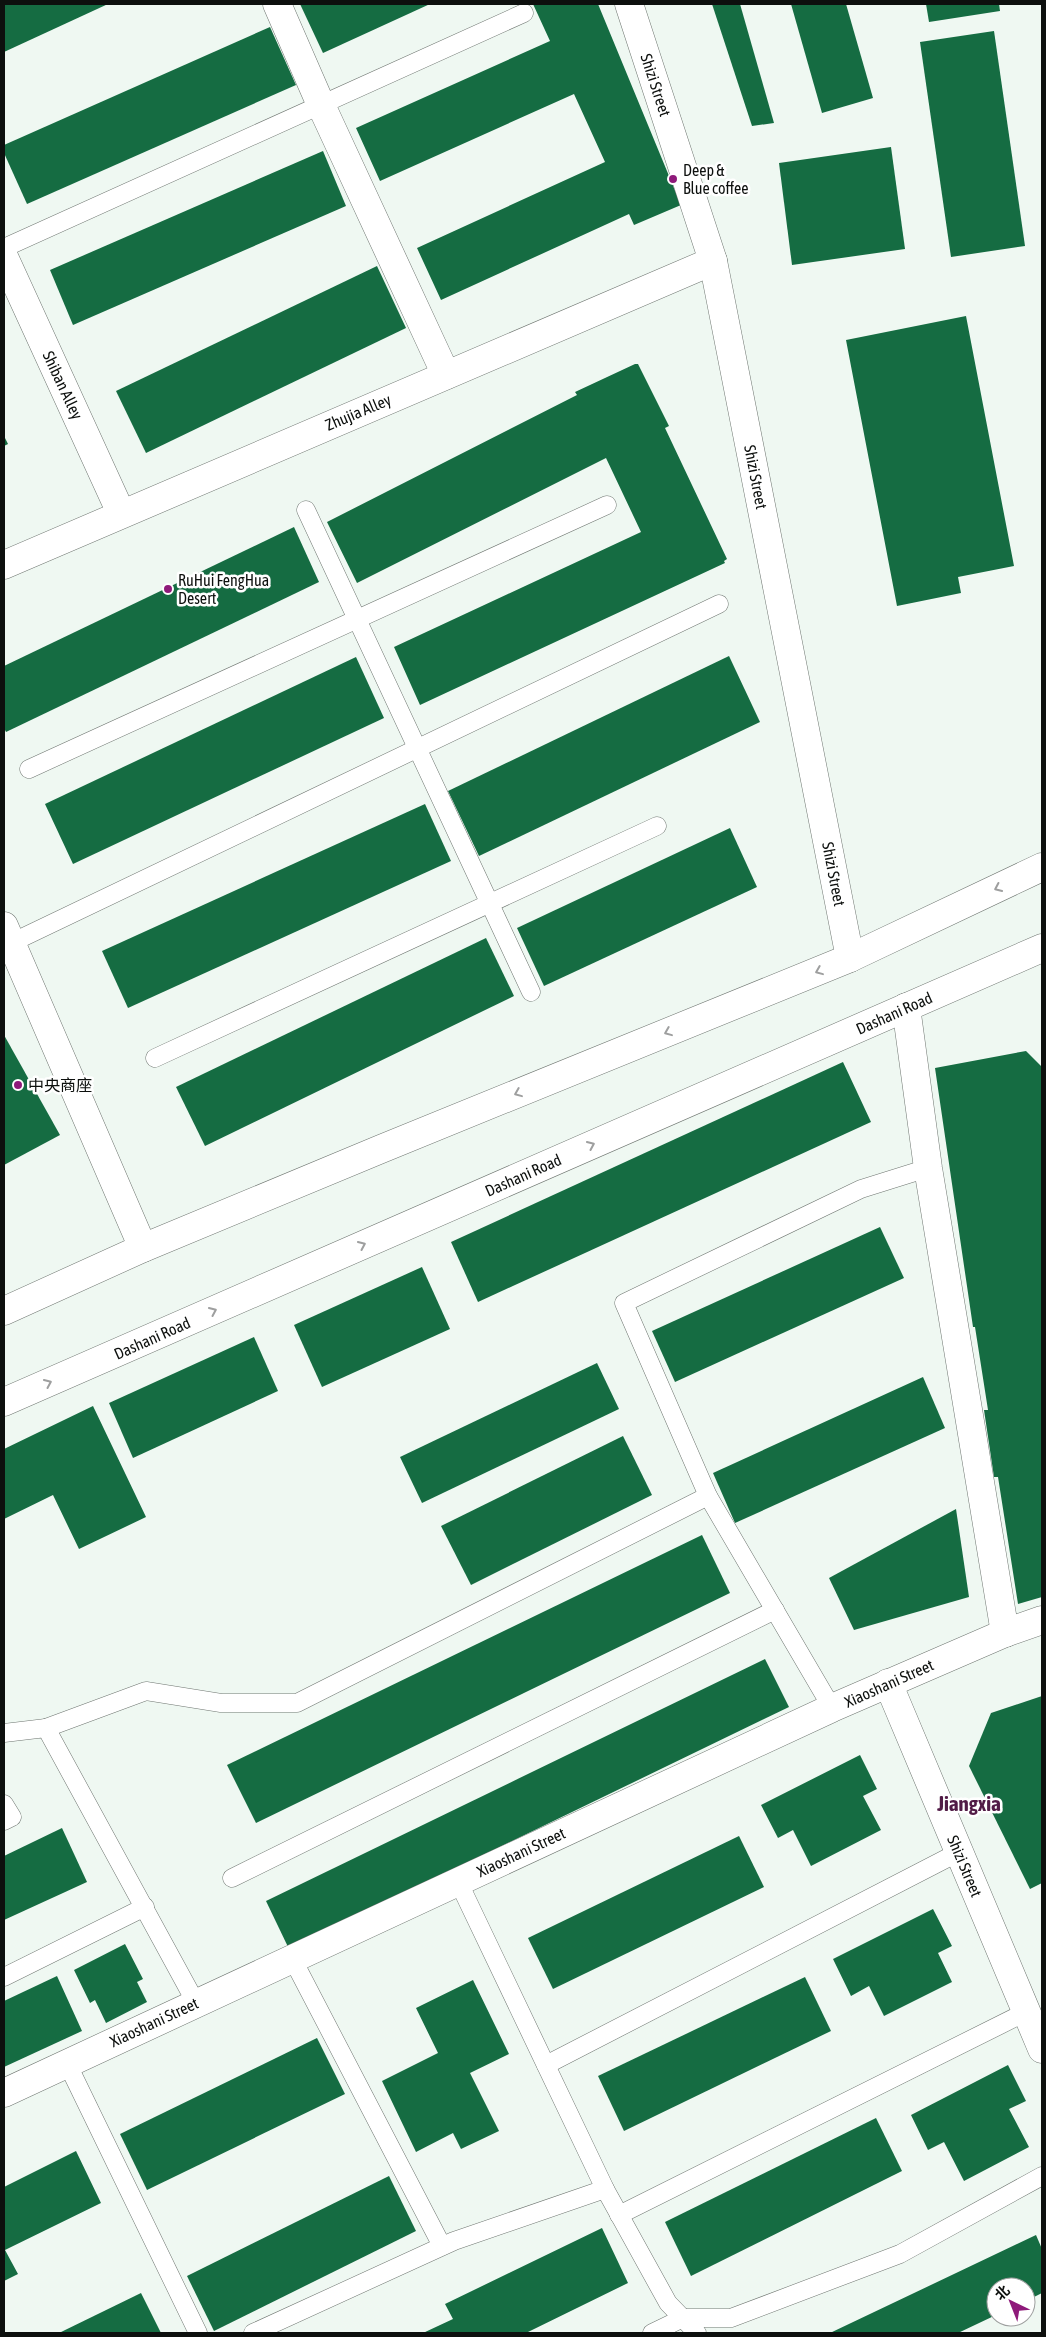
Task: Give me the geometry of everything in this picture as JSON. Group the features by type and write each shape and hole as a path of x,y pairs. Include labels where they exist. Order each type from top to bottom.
{"street":[{"path":"277,4 321,105 446,375"},
{"name":"Shizi Street","path":"629,4 713,261 850,958"},
{"name":"Shiban Alley","path":"4,257 121,514"},
{"name":"Zhujia Alley","path":"4,565 713,261"},
{"path":"4,1311 143,1248 850,958 1042,867"},
{"path":"8,934 143,1248"},
{"name":"Dashani Road","path":"4,1402 1042,948"},
{"path":"906,1007 928,1168 1005,1633"},
{"name":"Xiaoshani Street","path":"4,2093 832,1708 1005,1633 1042,1620"},
{"name":"Shizi Street","path":"888,1683 1042,2049"}],"lane":[{"path":"4,248 524,13"},
{"path":"28,769 607,505"},
{"path":"306,510 531,992"},
{"path":"8,934 417,748 719,604"},
{"path":"155,1058 657,826"},
{"path":"832,1708 708,1496 624,1303 861,1189 928,1168"},
{"path":"4,1733 46,1728 146,1691 221,1703 297,1703 708,1496"},
{"path":"232,1878 774,1610"},
{"path":"46,1728 146,1907 196,2003"},
{"path":"4,1804 12,1817 4,1821"},
{"path":"546,2065 959,1852"},
{"path":"458,1881 605,2189 668,2303 697,2333"},
{"path":"4,1977 146,1907"},
{"path":"292,1958 442,2246"},
{"path":"619,2215 1026,2012"},
{"path":"67,2063 198,2333"},
{"path":"652,2333 683,2318 731,2318 900,2254 1042,2176"},
{"path":"253,2333 442,2246 605,2189"}],"building":[{"path":"4,4 108,4 4,52"},
{"path":"300,4 430,4 323,53"},
{"path":"533,4 598,4 681,205 634,225 629,214 441,300 417,248 605,162 574,94 380,181 356,128 550,41"},
{"path":"712,4 740,4 774,123 752,126"},
{"path":"791,4 846,4 873,98 822,113"},
{"path":"926,4 999,4 1000,11 929,22"},
{"path":"270,27 296,85 27,204 4,153 4,145"},
{"path":"994,31 1025,246 951,257 920,42"},
{"path":"891,147 905,249 792,265 779,163"},
{"path":"323,151 346,206 73,325 50,270"},
{"path":"377,266 406,328 146,453 116,391"},
{"path":"966,316 1014,566 958,577 961,593 897,606 846,340"},
{"path":"638,364 669,426 665,428 727,559 724,561 725,563 420,705 394,647 641,532 606,458 357,583 327,522 577,395 575,392"},
{"path":"4,436 8,444 4,446"},
{"path":"294,527 319,582 6,732 4,728 4,666"},
{"path":"729,656 760,722 479,856 448,791"},
{"path":"356,657 384,718 73,864 45,804"},
{"path":"425,804 451,861 128,1008 102,951"},
{"path":"730,828 757,887 544,986 517,928"},
{"path":"486,938 514,996 205,1146 176,1087"},
{"name":"中央商座","path":"4,1035 60,1135 4,1165"},
{"path":"1026,1051 1042,1067 1042,1597 1018,1604 998,1477 994,1477 984,1410 988,1410 975,1327 973,1327 935,1068"},
{"path":"843,1062 871,1122 478,1302 451,1242"},
{"path":"880,1227 904,1278 675,1382 652,1331"},
{"path":"422,1267 450,1329 322,1387 294,1325"},
{"path":"254,1337 278,1391 133,1458 109,1403"},
{"path":"597,1363 619,1409 422,1503 400,1457"},
{"path":"923,1377 945,1428 735,1523 713,1473"},
{"path":"93,1406 146,1517 79,1549 53,1495 4,1519 4,1449"},
{"path":"623,1436 652,1495 471,1585 441,1526"},
{"path":"956,1509 969,1597 854,1630 829,1578"},
{"path":"702,1535 730,1593 256,1823 227,1765"},
{"path":"765,1659 789,1707 289,1949 266,1901"},
{"path":"1042,1696 1042,1883 1030,1889 969,1766 991,1713"},
{"path":"860,1755 877,1789 863,1796 881,1830 811,1866 793,1830 778,1838 761,1805"},
{"path":"62,1828 87,1882 4,1920 4,1856"},
{"path":"739,1836 764,1887 553,1989 528,1938"},
{"path":"933,1909 952,1946 938,1953 952,1982 884,2016 869,1986 851,1996 833,1959"},
{"path":"125,1944 143,1979 137,1982 147,2002 106,2023 95,2000 90,2003 74,1970"},
{"path":"57,1976 82,2031 4,2067 4,2001"},
{"path":"805,1977 831,2031 624,2131 598,2076"},
{"path":"473,1980 509,2054 470,2073 499,2131 461,2149 453,2133 416,2152 382,2081 438,2053 416,2008"},
{"path":"317,2038 345,2094 147,2190 120,2134"},
{"path":"1008,2065 1026,2101 1009,2109 1029,2147 964,2181 944,2142 928,2150 911,2115"},
{"path":"876,2118 902,2171 691,2276 665,2222"},
{"path":"76,2151 101,2203 5,2250 18,2274 4,2281 4,2187"},
{"path":"389,2176 416,2231 214,2331 187,2276"},
{"path":"602,2228 628,2283 526,2333 423,2333 453,2319 445,2304"},
{"path":"1036,2235 1042,2249 1042,2293 1036,2296 1036,2277 986,2277 986,2320 958,2333 830,2333"},
{"path":"141,2293 161,2333 59,2333"}],"place":[{"name":"Deep & Blue coffee","path":"673,179"},
{"name":"RuHui FengHua Desert","path":"168,589"},
{"name":"中央商座","path":"18,1085"}],"district":[{"name":"Jiangxia","path":"969,1803"}]}
